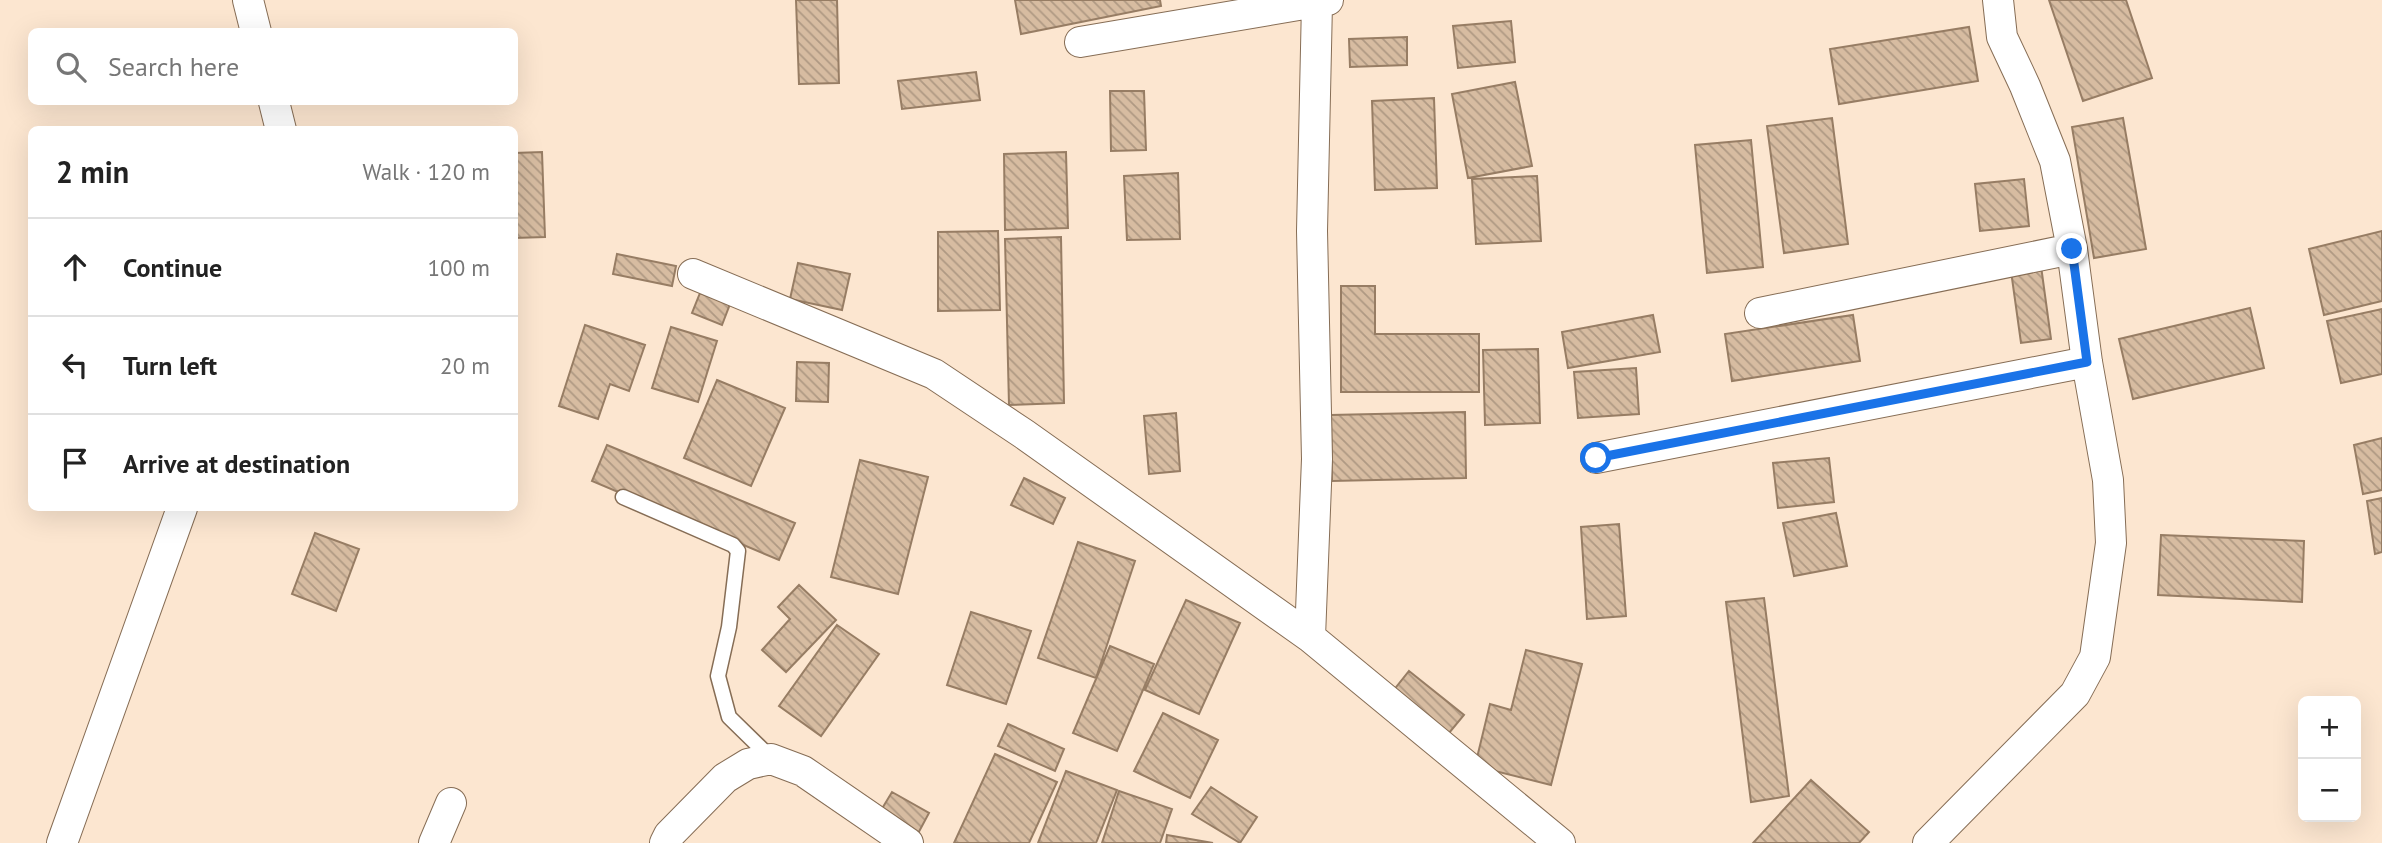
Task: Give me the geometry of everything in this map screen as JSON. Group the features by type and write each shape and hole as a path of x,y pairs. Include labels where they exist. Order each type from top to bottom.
{"street":[{"path":"248,0 255,28"},
{"path":"1928,843 2075,694 2095,657 2111,543 2108,480 2087,362 2072,249 2055,161 2002,37 1998,0"},
{"path":"1080,43 1322,1 1312,230 1317,459 1310,637"},
{"path":"275,105 280,126"},
{"path":"1760,313 2072,249"},
{"path":"693,274 934,374 1024,434 1310,637 1560,843"},
{"path":"1596,458 2087,362"},
{"path":"62,843 181,511"},
{"path":"665,843 669,835 725,778 748,764 771,759 803,771 908,843"},
{"path":"435,843 451,803"}],"lane":[{"path":"623,497 733,545 738,551 729,627 718,676 729,717 771,759"}],"building":[{"path":"796,0 837,0 839,83 799,84"},
{"path":"1015,0 1160,0 1161,6 1021,34"},
{"path":"2049,0 2126,0 2152,78 2083,101"},
{"path":"1511,21 1515,62 1458,68 1453,26"},
{"path":"1969,27 1978,81 1839,104 1830,49"},
{"path":"1407,37 1407,65 1350,67 1349,39"},
{"path":"976,72 980,100 902,109 898,81"},
{"path":"1515,82 1532,166 1468,178 1452,94"},
{"path":"1110,91 1144,91 1146,150 1111,151"},
{"path":"1434,98 1437,188 1375,190 1372,101"},
{"path":"1832,118 1848,244 1784,253 1767,126"},
{"path":"2123,118 2146,249 2094,258 2072,127"},
{"path":"1751,140 1763,267 1707,273 1695,145"},
{"path":"542,152 545,237 518,238 518,153"},
{"path":"1066,152 1068,228 1005,230 1004,154"},
{"path":"1178,173 1180,239 1127,240 1124,176"},
{"path":"1537,176 1541,241 1476,244 1472,179"},
{"path":"2024,179 2029,226 1980,231 1975,184"},
{"path":"998,231 1000,310 938,311 938,232"},
{"path":"2382,231 2382,301 2324,315 2309,249"},
{"path":"1061,237 1064,403 1009,405 1005,239"},
{"path":"617,254 676,266 672,286 613,274"},
{"path":"798,263 850,274 842,310 790,299"},
{"path":"2041,266 2051,339 2021,343 2011,271"},
{"path":"1341,286 1375,286 1375,334 1479,334 1479,392 1341,392"},
{"path":"700,293 730,304 722,325 692,313"},
{"path":"2250,308 2264,368 2133,399 2119,339"},
{"path":"2382,309 2382,374 2341,383 2327,321"},
{"path":"1653,315 1660,352 1568,368 1562,332"},
{"path":"1853,315 1860,361 1732,381 1725,334"},
{"path":"585,325 645,345 629,391 610,384 598,419 559,406"},
{"path":"671,327 717,341 698,402 652,388"},
{"path":"1538,349 1540,423 1485,425 1483,350"},
{"path":"797,362 829,363 828,402 796,401"},
{"path":"1636,368 1639,414 1578,418 1574,372"},
{"path":"717,380 785,408 751,486 684,458"},
{"path":"1465,412 1466,478 1332,481 1331,415"},
{"path":"1176,413 1180,471 1149,474 1144,416"},
{"path":"2382,438 2382,490 2363,494 2354,445"},
{"path":"607,445 795,523 779,560 592,481"},
{"path":"1829,458 1834,502 1778,508 1773,463"},
{"path":"860,460 928,477 898,594 831,577"},
{"path":"1024,478 1065,498 1053,524 1011,505"},
{"path":"2382,498 2382,552 2375,554 2367,501"},
{"path":"1836,513 1847,566 1794,576 1783,523"},
{"path":"1619,524 1626,616 1587,619 1581,527"},
{"path":"315,533 359,549 336,611 292,594"},
{"path":"2161,535 2304,541 2302,602 2158,595"},
{"path":"1078,542 1135,561 1096,678 1038,658"},
{"path":"799,585 836,620 786,672 762,650 790,619 778,607"},
{"path":"1764,598 1789,796 1751,802 1726,602"},
{"path":"1186,600 1240,623 1199,714 1145,690"},
{"path":"971,612 1031,631 1006,704 947,685"},
{"path":"837,625 879,654 821,736 779,706"},
{"path":"1110,646 1154,664 1117,751 1073,733"},
{"path":"1526,650 1582,664 1551,785 1475,766 1490,704 1511,710"},
{"path":"1409,671 1464,715 1444,739 1389,696"},
{"path":"1163,713 1218,740 1190,798 1134,771"},
{"path":"1008,724 1064,749 1055,771 998,746"},
{"path":"995,754 1057,782 1029,843 954,843"},
{"path":"1066,771 1117,790 1096,843 1038,843"},
{"path":"1811,780 1869,832 1859,843 1753,843"},
{"path":"1211,787 1257,817 1240,843 1192,814"},
{"path":"1119,791 1172,809 1160,843 1102,843"},
{"path":"892,792 929,813 915,839 877,817"},
{"path":"1167,835 1213,843 1166,843"}],"route":[{"path":"1596,458 2087,362 2072,249"}]}
